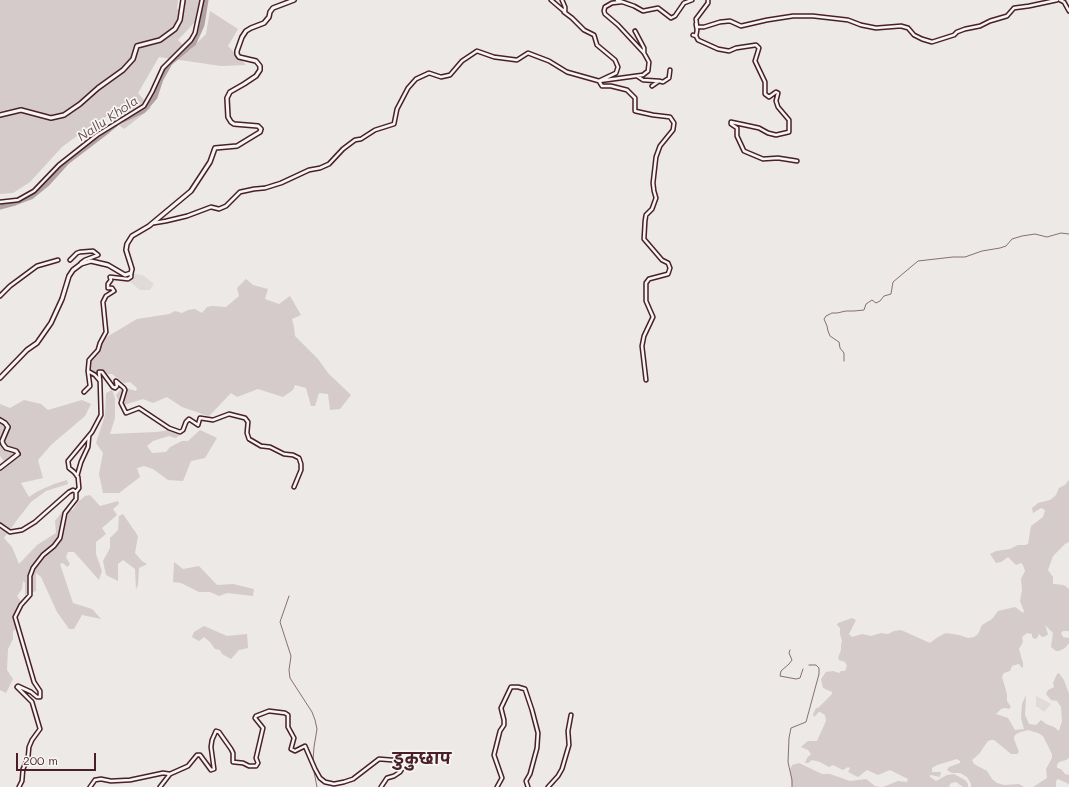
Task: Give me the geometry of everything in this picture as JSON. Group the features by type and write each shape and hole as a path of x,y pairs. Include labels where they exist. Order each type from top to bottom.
{"main road":[{"path":"0,115 21,110 51,118 64,115 123,70 133,59 137,46 160,40 175,29 180,20 183,0"},
{"path":"0,378 27,350 37,343 51,323 60,304 71,272 81,264 91,261 108,265 125,275 132,273 126,250 127,244 135,234 154,222 191,191 210,162 215,148 237,146 260,132 261,129 258,126 234,124 228,117 227,98 230,92 256,76 260,70 260,66 256,61 239,57 237,51 246,31 267,20 270,10 273,8 294,0"},
{"path":"0,420 8,427 2,441 3,444 6,448 15,450 18,454 0,468"}],"street":[{"path":"0,202 18,200 34,191 59,165 98,135 144,106 152,92 162,68 191,40 195,33 202,0"},
{"path":"551,0 584,30 594,35 597,45 615,60 618,67 616,73 599,81"},
{"path":"562,0 565,10 564,12"},
{"path":"618,0 643,11 658,8 671,18 675,16 684,3 692,0"},
{"path":"708,0 708,3 696,19 695,26 697,30 694,35 698,40 718,49 729,51 736,48 756,45 759,48 755,61 765,82 765,94 769,97 776,92 778,93 776,101 778,107 789,120 789,132 776,135 759,128 732,122 731,124 737,128 737,136 744,151 763,160 778,158 797,162"},
{"path":"696,19 698,27 704,27 720,22 730,21 741,26 793,16 813,16 848,20 861,25 876,28 901,26 908,28 914,35 932,42 954,35 965,29 980,26 990,21 1007,16 1014,8 1057,0"},
{"path":"1060,0 1064,2 1069,11"},
{"path":"154,222 180,218 212,207 220,209 226,206 240,192 254,188 265,188 281,183 309,170 320,168 329,164 343,149 355,140 361,139 375,130 394,124 397,109 408,88 416,79 429,73 441,77 450,75 462,61 477,51 494,57 517,60 528,53 549,61 567,72 599,81 643,75 648,71 649,62 644,53 618,25 605,14 604,11 605,7 612,3 621,2"},
{"path":"635,31 644,48 644,53"},
{"path":"637,76 643,80 663,82 669,78 670,70"},
{"path":"599,81 602,86 611,86 627,90 635,98 635,111 670,117 674,123 673,130 660,146 656,158 653,183 656,198 652,208 646,215 645,221 644,239 662,260 668,263 670,268 668,274 649,279 646,283 646,301 653,317 644,336 642,346 646,380"},
{"path":"652,86 659,81"},
{"path":"70,260 80,252 93,251 98,255 85,260 81,264"},
{"path":"0,296 10,286 37,266 58,260"},
{"path":"84,392 90,386 88,371 89,360 98,350 106,332 102,302 106,296 114,292 112,288 108,288 108,284 111,280 110,277 128,279 132,273"},
{"path":"88,371 100,381"},
{"path":"78,476 69,468 68,461 94,430 101,415 100,372 102,372 113,387 115,388 117,386 116,381 124,388 125,390 121,402 126,413 139,408 170,428 180,432 184,430 186,422 189,419 198,425 200,418 213,420 229,414 245,418 248,422 246,433 249,439 261,446 270,447 284,454 294,455 299,458 301,470 294,486"},
{"path":"19,787 28,758 29,747 40,729 32,702 17,687 18,686 31,692 37,697 40,697 40,691 34,682 15,617 21,605 30,595 30,576 33,568 43,555 54,546 60,538 65,513 76,499 76,492 79,488 78,476 81,462 88,447 89,436"},
{"path":"0,525 10,532 22,530 35,522 69,492 73,490 76,492"},
{"path":"497,787 502,778 494,755 500,731 504,725 501,708 511,687 524,689 532,710 538,733 537,748 530,774 526,781 528,787"},
{"path":"160,787 170,774 188,766 197,755 200,755 211,770 214,769 211,747 212,740 216,732 219,732 231,749 233,753 233,762 256,766 258,763 256,758 262,728 255,718 256,716 269,711 285,713 288,715 288,727 294,738 291,749 294,751 304,746 313,766 325,782 334,784 353,779 379,759 405,761 405,764 400,772 387,778 381,787"},
{"path":"548,787 562,769 569,745 568,731 571,715"},
{"path":"90,787 95,780 101,779 130,780 162,773 170,774"}],"shaded area":[{"path":"0,0 178,0 177,9 180,10 182,0 199,0 195,22 178,40 189,51 206,34 210,11 238,29 228,46 246,65 221,66 159,57 138,93 151,108 124,129 107,116 62,147 30,182 13,193 0,194"},
{"path":"133,273 144,276 154,284 150,290 140,290 129,281"},
{"path":"246,279 253,285 268,289 265,299 279,304 290,296 301,315 292,319 295,336 318,359 328,373 351,395 340,409 330,410 328,394 319,393 315,406 311,406 306,388 295,385 293,390 283,397 258,389 237,397 231,393 208,416 182,407 167,397 153,403 143,399 121,406 116,395 123,387 136,391 137,388 130,382 124,383 112,374 105,374 100,369 96,373 87,365 105,338 137,319 169,314 175,311 182,313 195,309 202,313 207,307 212,306 226,307 239,296 237,288"},
{"path":"112,390 115,398 115,418 110,434 169,430 181,433 176,438 169,436 153,441 147,446 152,453 166,452 170,447 182,441 188,441 200,430 217,438 205,458 191,461 183,481 168,480 153,469 144,466 137,468 140,477 119,493 103,493 99,474 103,453 96,443 105,415 106,393"},
{"path":"24,400 41,404 48,410 82,400 91,404 85,416 51,445 38,460 43,478 21,483 29,497 54,484 67,480 68,484 46,491 31,502 4,538 12,547 19,564 37,545 56,533 55,521 62,512 73,510 78,502 85,496 90,495 100,506 118,501 119,504 113,509 117,515 102,528 106,534 96,542 96,554 102,571 99,580 74,552 68,552 66,557 70,564 67,567 63,563 60,564 73,603 92,609 101,619 82,615 74,629 69,629 57,612 41,577 36,573 36,591 25,595 25,583 23,581 22,589 17,596 23,604 14,617 19,627 13,631 13,639 8,649 7,670 13,679 6,693 0,690 0,472 4,461 0,456 0,404 10,408"},
{"path":"1069,480 1069,542 1053,556 1048,570 1053,577 1053,584 1064,585 1069,589 1069,631 1063,631 1061,633 1063,637 1069,638 1069,643 1065,648 1056,651 1051,647 1053,633 1045,625 1048,634 1046,636 1042,637 1039,634 1035,639 1032,637 1032,634 1027,633 1022,637 1023,642 1019,649 1023,667 1022,668 1019,664 1012,666 1010,671 1004,673 1002,677 1007,694 1007,701 1011,707 1009,709 1001,709 996,714 1008,718 1015,730 1024,729 1021,718 1022,704 1026,695 1025,715 1029,724 1036,725 1041,720 1059,731 1062,721 1061,707 1057,701 1051,700 1046,694 1048,690 1054,687 1053,683 1057,674 1059,673 1064,680 1069,694 1069,758 1059,762 1057,768 1069,775 1069,784 1058,779 1056,781 1056,787 1033,787 1047,778 1046,769 1052,758 1052,754 1043,736 1028,730 1016,734 1014,737 1019,752 1017,754 1011,754 994,740 991,740 988,741 979,754 972,760 974,764 987,771 992,779 997,783 1004,785 1019,784 1024,787 971,787 967,777 960,773 952,773 947,770 949,767 960,763 957,759 932,768 932,772 941,772 940,777 929,776 936,781 947,775 954,774 965,780 968,787 963,787 956,782 951,783 949,786 950,787 883,787 898,781 907,782 908,779 890,770 878,775 867,770 858,777 848,772 850,768 848,767 843,770 833,765 829,767 812,760 805,763 811,754 808,750 801,747 808,741 817,741 826,721 825,715 820,712 814,717 813,714 816,708 818,708 832,694 832,692 823,688 821,679 826,672 833,671 839,673 841,671 845,671 847,666 845,662 839,660 838,658 842,641 840,628 837,625 838,623 852,618 856,620 849,634 852,637 862,634 871,636 881,633 888,634 901,630 930,643 946,633 968,638 974,637 978,634 982,625 992,619 998,611 1015,607 1023,613 1024,611 1020,601 1022,590 1021,579 1025,571 1023,565 1021,563 1016,565 1008,557 1001,562 996,563 990,554 996,551 1010,549 1018,545 1028,544 1031,526 1043,517 1045,510 1041,508 1033,513 1032,508 1038,503 1050,500 1056,495 1059,488 1065,485"},
{"path":"123,514 138,536 135,553 147,564 139,568 138,585 136,589 135,569 123,560 118,564 118,581 106,575 103,561 110,548 110,538 118,530 119,516"},
{"path":"174,562 183,569 199,566 217,585 233,584 254,589 253,596 227,593 219,596 210,592 199,592 181,583 173,582"},
{"path":"204,626 227,636 247,634 248,648 239,650 231,659 222,654 220,650 215,649 204,637 199,641 192,637 194,632"},
{"path":"1036,696 1051,704 1044,712 1036,707"},
{"path":"799,763 822,774 830,774 850,781 866,779 875,786 880,787 792,787 790,770 792,765"}],"waterway":[{"name":"Nallu Khola","path":"123,120 143,111 155,97 161,79 170,63 194,43 202,25 206,0"},
{"name":"Nallu Khola","path":"0,207 31,197 47,184 67,162 116,124"},
{"path":"844,361 844,353 840,348 839,342 830,336 824,319 826,316 832,313 864,310 866,304 872,300 876,303 880,301 884,296 891,294 893,282 918,261 965,257 982,251 1006,246 1012,239 1022,236 1035,234 1047,237 1061,233 1069,234"},
{"path":"289,596 280,622 291,656 289,670 290,678 312,712 315,720 317,729 313,761"},
{"path":"790,650 789,653 792,660 781,671 780,676 796,679 800,678 803,669"},
{"path":"792,787 788,762 791,728 806,722 819,674 819,668 816,665 809,665"},
{"path":"313,766 317,787"}],"district":[{"name":"डुकुछाप","path":"422,759"}]}
